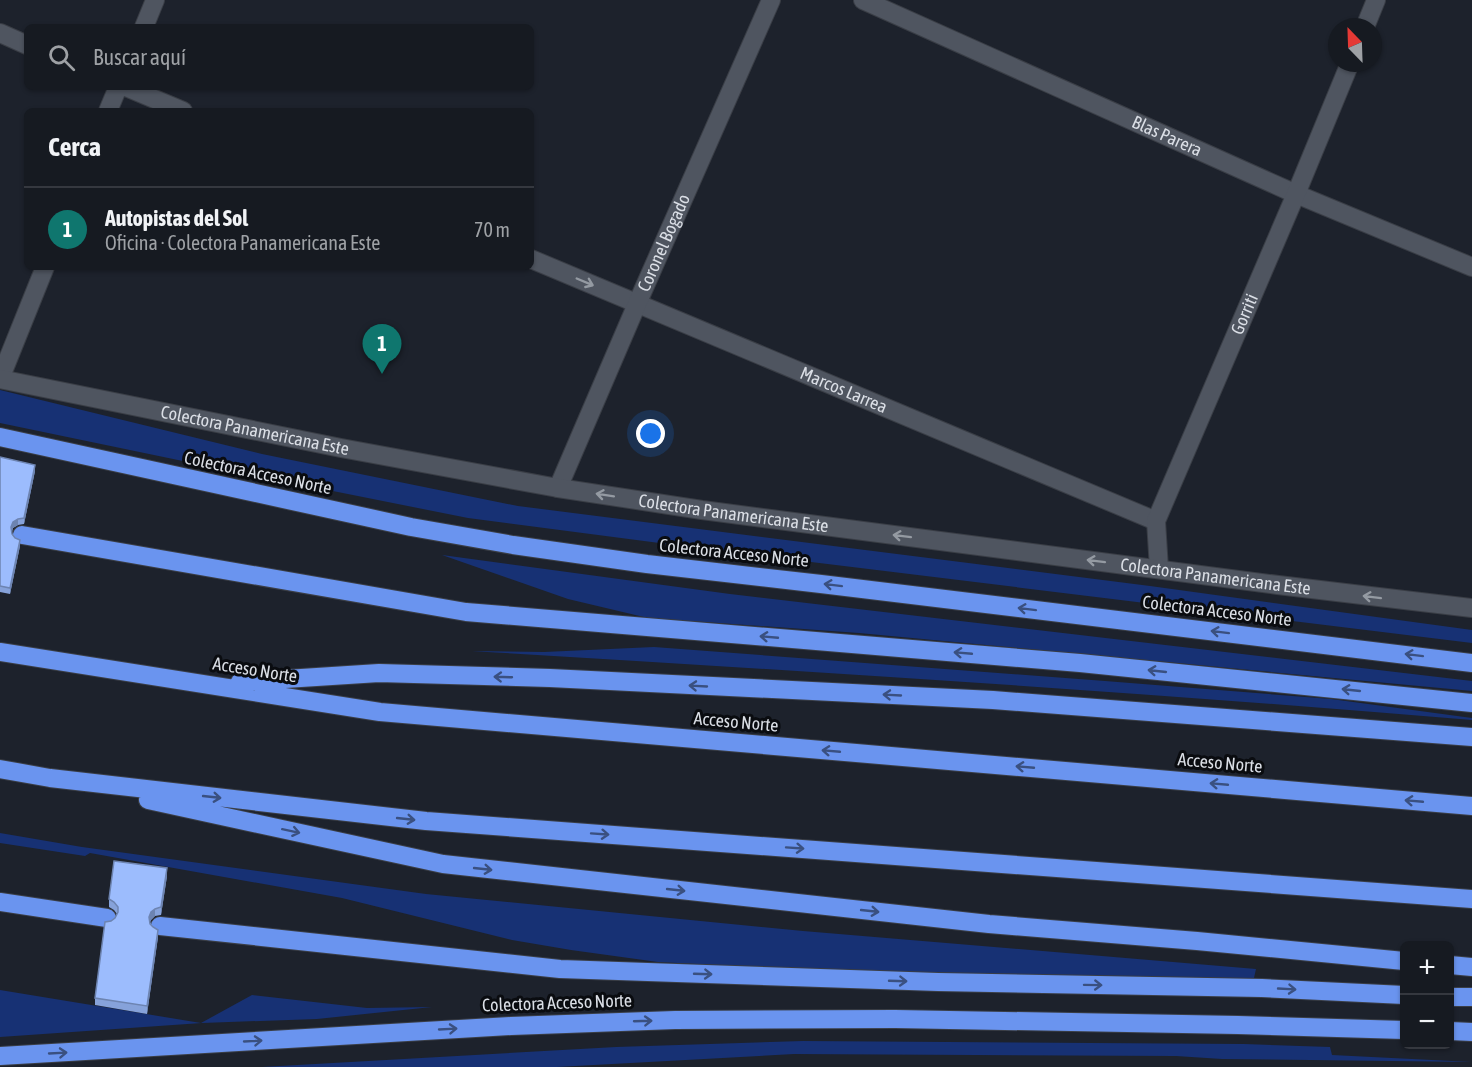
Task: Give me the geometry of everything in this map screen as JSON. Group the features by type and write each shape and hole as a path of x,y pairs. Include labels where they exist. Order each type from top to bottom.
{"highway":[{"name":"Colectora Acceso Norte","path":"0,437 411,527 513,545 647,564 1472,663"},
{"path":"22,534 466,612 1080,663 1472,703"},
{"name":"Acceso Norte","path":"0,652 380,712 1472,806"},
{"path":"210,684 379,673 562,679 993,700 1472,737"},
{"path":"0,769 442,864 989,924 1400,961"},
{"path":"50,778 426,821 1472,899"},
{"path":"0,902 107,918"},
{"path":"160,926 560,969 938,982 1262,988 1400,994"},
{"path":"1454,965 1472,967"},
{"path":"1454,997 1472,997"},
{"name":"Colectora Acceso Norte","path":"0,1056 511,1026 675,1020 907,1019 1400,1030"},
{"path":"1454,1031 1472,1032"}],"street":[{"path":"145,24 155,0"},
{"name":"Coronel Bogado","path":"558,488 771,0"},
{"name":"Blas Parera","path":"863,0 1296,194 1472,267"},
{"path":"1369,18 1376,0"},
{"path":"0,33 24,44"},
{"name":"Gorriti","path":"1159,569 1156,521 1346,72"},
{"path":"109,108 117,90"},
{"path":"133,90 176,108"},
{"name":"Marcos Larrea","path":"534,260 1156,521"},
{"path":"0,379 44,270"},
{"name":"Colectora Panamericana Este","path":"0,379 341,448 558,488 702,510 1472,608"}],"shaded area":[{"path":"0,390 262,454 518,506 1150,586 1472,630 1472,643 468,518 0,423"},
{"path":"442,555 730,594 1472,681 1472,691 859,633 648,618 568,599"},
{"path":"654,647 1331,699 1472,718 1472,720 972,682 472,651 544,652"},
{"path":"0,833 82,847 426,894 803,931 1256,969 1254,978 988,978 658,962 512,940 342,898 90,853 85,856 0,843"},
{"path":"0,990 201,1023 252,995 367,1008 432,1007 317,1019 202,1023 0,1037"},
{"path":"803,1041 1244,1044 1330,1047 1332,1055 1472,1062 1222,1059 1176,1056 794,1054 557,1067 262,1067 616,1047"}],"building":[{"path":"0,457 35,465 24,518 13,522 11,527 12,534 20,540 10,588 0,586"},
{"path":"114,861 167,868 161,907 151,912 149,917 150,924 158,930 147,1006 95,998 105,922 115,918 118,912 118,907 109,899"}],"place":[{"name":"Autopistas del Sol","path":"382,374"}]}
